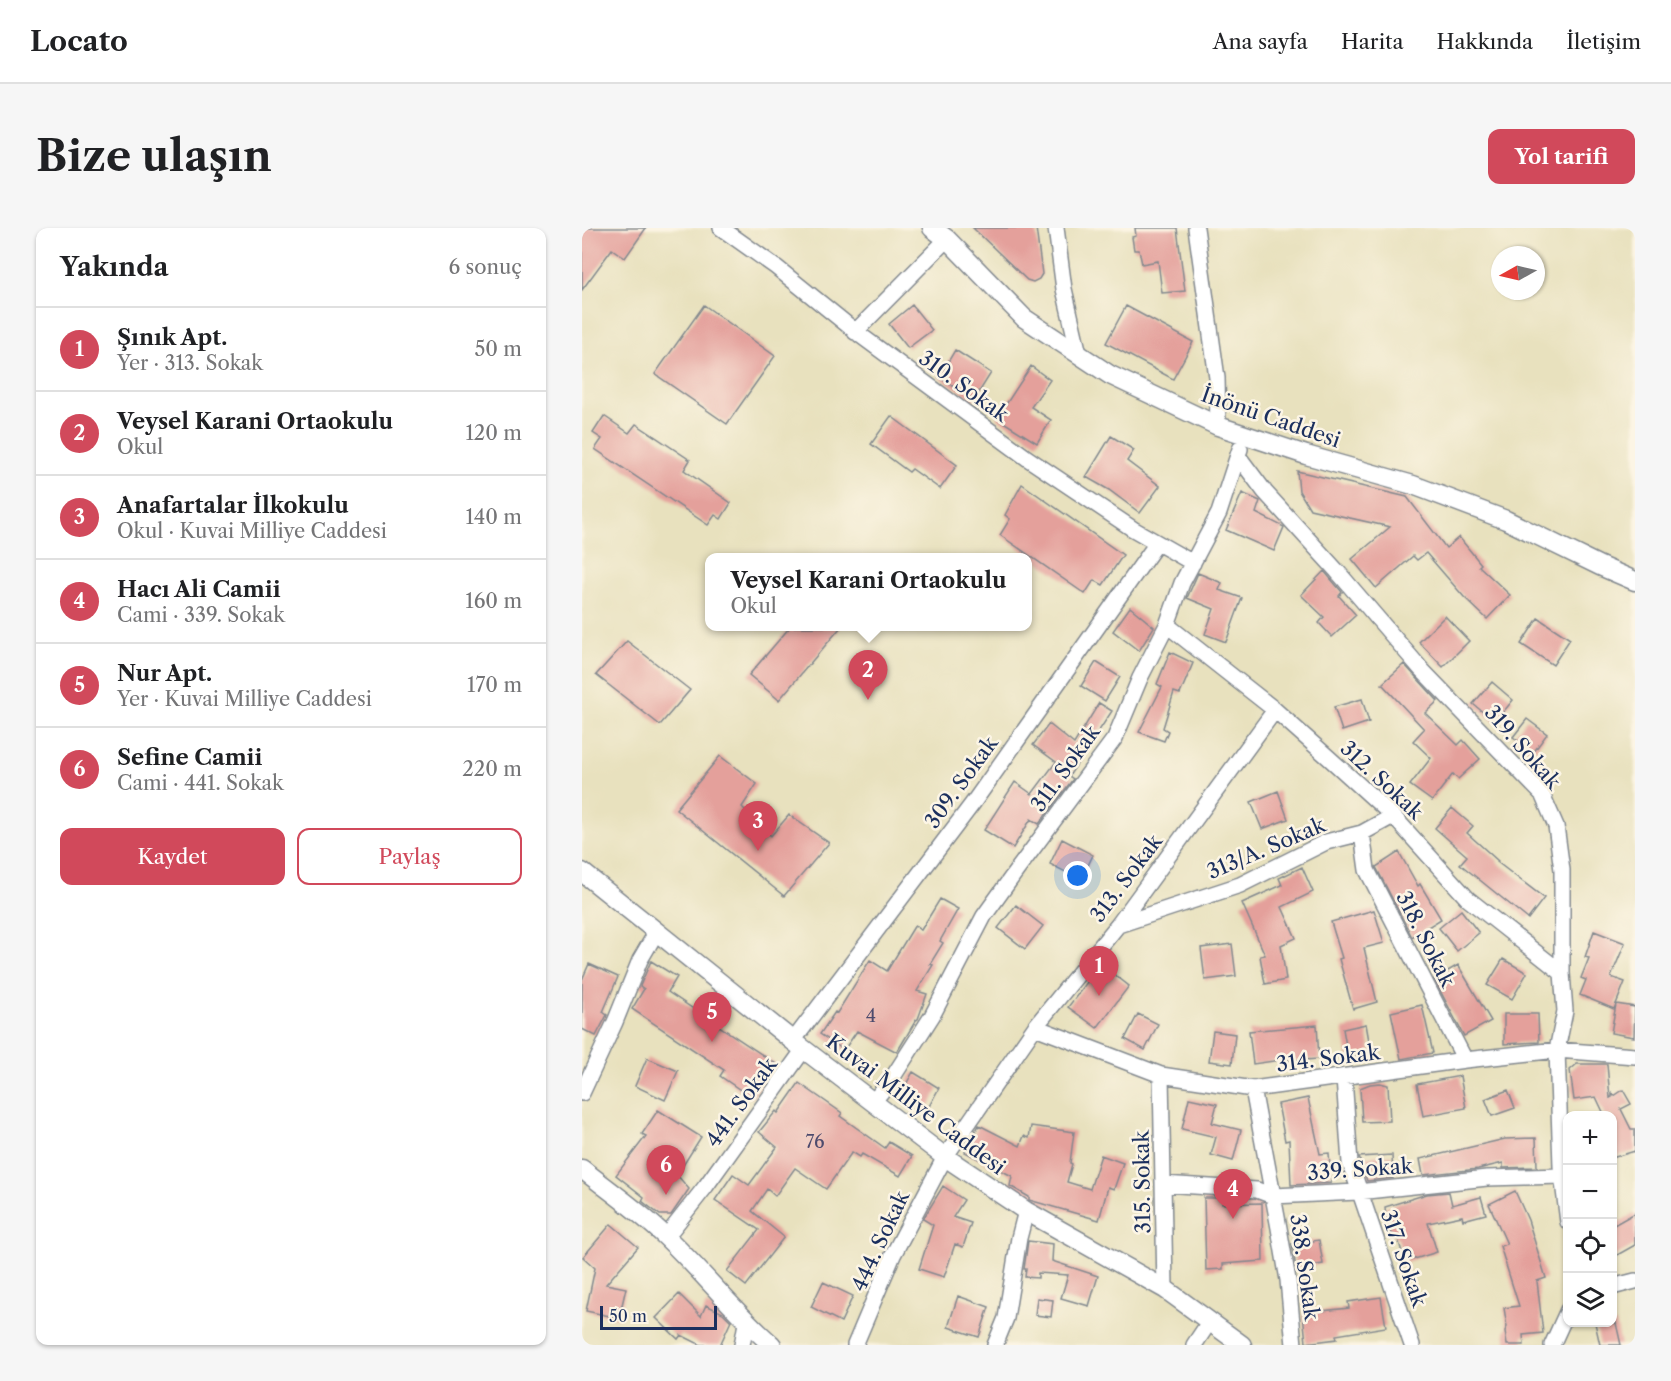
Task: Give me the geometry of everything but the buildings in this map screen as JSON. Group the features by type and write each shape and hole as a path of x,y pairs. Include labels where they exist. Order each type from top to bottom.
{"street":[{"name":"310. Sokak","path":"721,228 776,267 855,332 1027,458 1133,529 1192,563"},
{"name":"İnönü Caddesi","path":"932,228 947,239 1024,318 1110,375 1218,426 1434,492 1506,520 1635,581"},
{"path":"1056,228 1064,289 1079,354"},
{"path":"1196,228 1217,378 1218,426"},
{"path":"855,332 947,239"},
{"name":"311. Sokak","path":"873,1102 891,1080 932,1016 984,916 1115,738 1140,678 1167,625 1182,583 1220,513 1244,434"},
{"name":"319. Sokak","path":"1238,456 1265,492 1421,669 1542,794 1556,826 1562,870 1562,973 1565,1011 1557,1050 1562,1176 1568,1219"},
{"name":"309. Sokak","path":"799,1045 1157,543"},
{"name":"312. Sokak","path":"1167,625 1275,710 1394,816 1468,899 1562,973"},
{"name":"313. Sokak","path":"945,1157 1035,1027 1118,925 1275,710"},
{"name":"313/A. Sokak","path":"1118,925 1240,885 1326,842 1362,833 1394,816"},
{"name":"318. Sokak","path":"1362,833 1367,870 1465,1060"},
{"name":"Kuvai Milliye Caddesi","path":"582,872 799,1045 945,1157 1026,1211 1165,1288 1242,1345"},
{"path":"582,1093 615,1022 640,960 657,931"},
{"name":"314. Sokak","path":"1035,1027 1161,1074 1253,1089 1557,1050 1635,1056"},
{"name":"441. Sokak","path":"666,1237 706,1186 799,1045"},
{"name":"315. Sokak","path":"1161,1074 1165,1288"},
{"name":"317. Sokak","path":"1344,1078 1350,1163 1412,1345"},
{"name":"338. Sokak","path":"1253,1089 1288,1280 1294,1345"},
{"name":"444. Sokak","path":"855,1345 894,1255 945,1157"},
{"path":"582,1169 632,1207 666,1237 747,1323 772,1345"},
{"name":"339. Sokak","path":"1163,1184 1257,1190 1273,1196 1358,1192 1487,1178 1562,1176"},
{"path":"995,1345 1006,1318 1026,1211"},
{"path":"1617,1286 1635,1281"},
{"path":"1194,1345 1210,1321"},
{"path":"1552,1345 1563,1322"},
{"path":"742,1345 747,1323"}],"place":[{"name":"Veysel Karani Ortaokulu","path":"868,700"},
{"name":"Anafartalar İlkokulu","path":"758,851"},
{"name":"Şınık Apt.","path":"1099,996"},
{"name":"Nur Apt.","path":"712,1042"},
{"name":"Sefine Camii","path":"666,1195"},
{"name":"Hacı Ali Camii","path":"1233,1219"}]}
